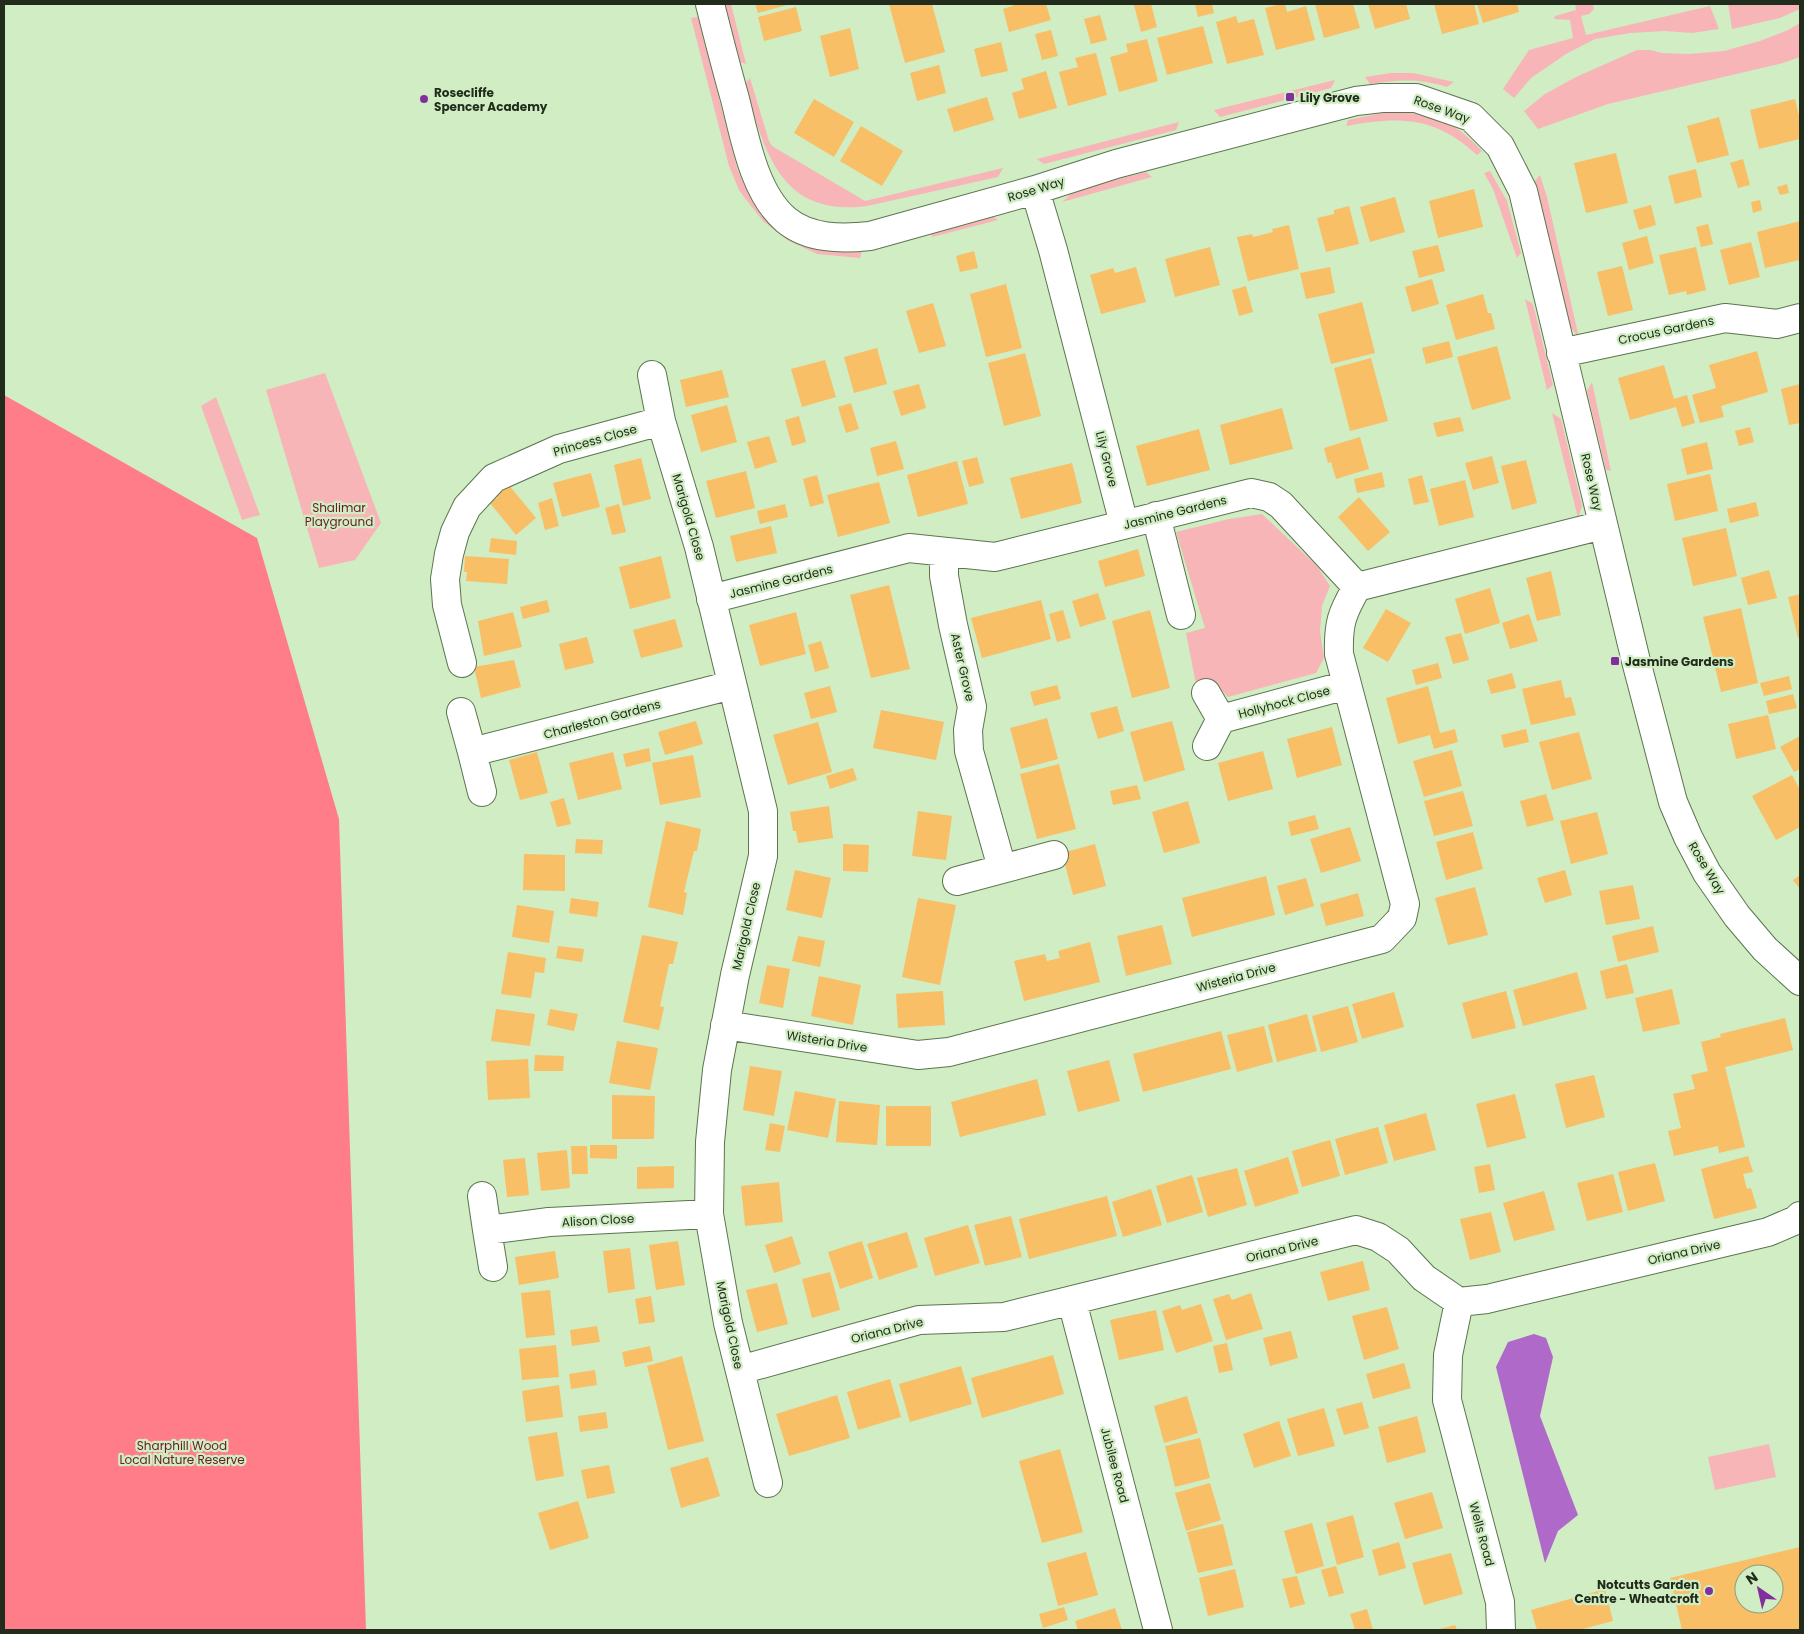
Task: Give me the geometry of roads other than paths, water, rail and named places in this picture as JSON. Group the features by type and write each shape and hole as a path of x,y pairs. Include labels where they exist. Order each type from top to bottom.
{"street":[{"name":"Rose Way","path":"710,4 752,167 765,195 786,220 805,230 824,236 845,238 870,236 1035,190 1116,164 1356,101 1382,98 1416,98 1471,117 1500,146 1523,191 1636,661 1673,802 1688,837 1707,873 1737,916 1765,949 1800,981"},
{"name":"Lily Grove","path":"1035,190 1056,259 1124,524"},
{"name":"Crocus Gardens","path":"1561,353 1725,318 1777,324 1800,318"},
{"name":"Marigold Close","path":"652,374 661,421 699,547 763,811 763,856 734,975 717,1070 710,1142 709,1214 728,1323 768,1483"},
{"name":"Princess Close","path":"462,663 447,605 446,580 449,554 455,532 467,507 494,478 559,448 661,421"},
{"name":"Jasmine Gardens","path":"711,599 909,548 995,557 1251,492 1269,496 1281,505 1357,587"},
{"path":"1156,516 1181,615"},
{"path":"1357,587 1603,525"},
{"name":"Aster Grove","path":"944,552 944,576 972,707 968,730 968,751 1002,868"},
{"name":"Wisteria Drive","path":"725,1025 918,1055 949,1052 1382,939 1402,918 1404,904 1339,654 1338,632 1343,611 1357,587"},
{"name":"Charleston Gardens","path":"472,752 732,685"},
{"name":"Hollyhock Close","path":"1222,719 1347,685"},
{"path":"1206,693 1222,719 1206,746"},
{"path":"461,712 482,792"},
{"path":"957,881 1054,855"},
{"path":"482,1196 493,1267"},
{"name":"Alison Close","path":"487,1230 549,1222 709,1214"},
{"name":"Oriana Drive","path":"740,1370 919,1320 1004,1317 1356,1230 1378,1237 1398,1250 1424,1278 1458,1302 1487,1299 1768,1232 1796,1220 1800,1216"},
{"name":"Jubilee Road","path":"1072,1300 1158,1630"},
{"name":"Wells Road","path":"1458,1302 1448,1355 1447,1400 1500,1602 1501,1630"}],"place":[{"name":"Lily Grove","path":"1290,97"},
{"name":"Rosecliffe Spencer Academy","path":"424,99"},
{"name":"Jasmine Gardens","path":"1615,661"},
{"name":"Notcutts Garden Centre - Wheatcroft","path":"1709,1591"}],"park label":[{"name":"Shalimar Playground","path":"339,514"},
{"name":"Sharphill Wood Local Nature Reserve","path":"182,1452"}]}
